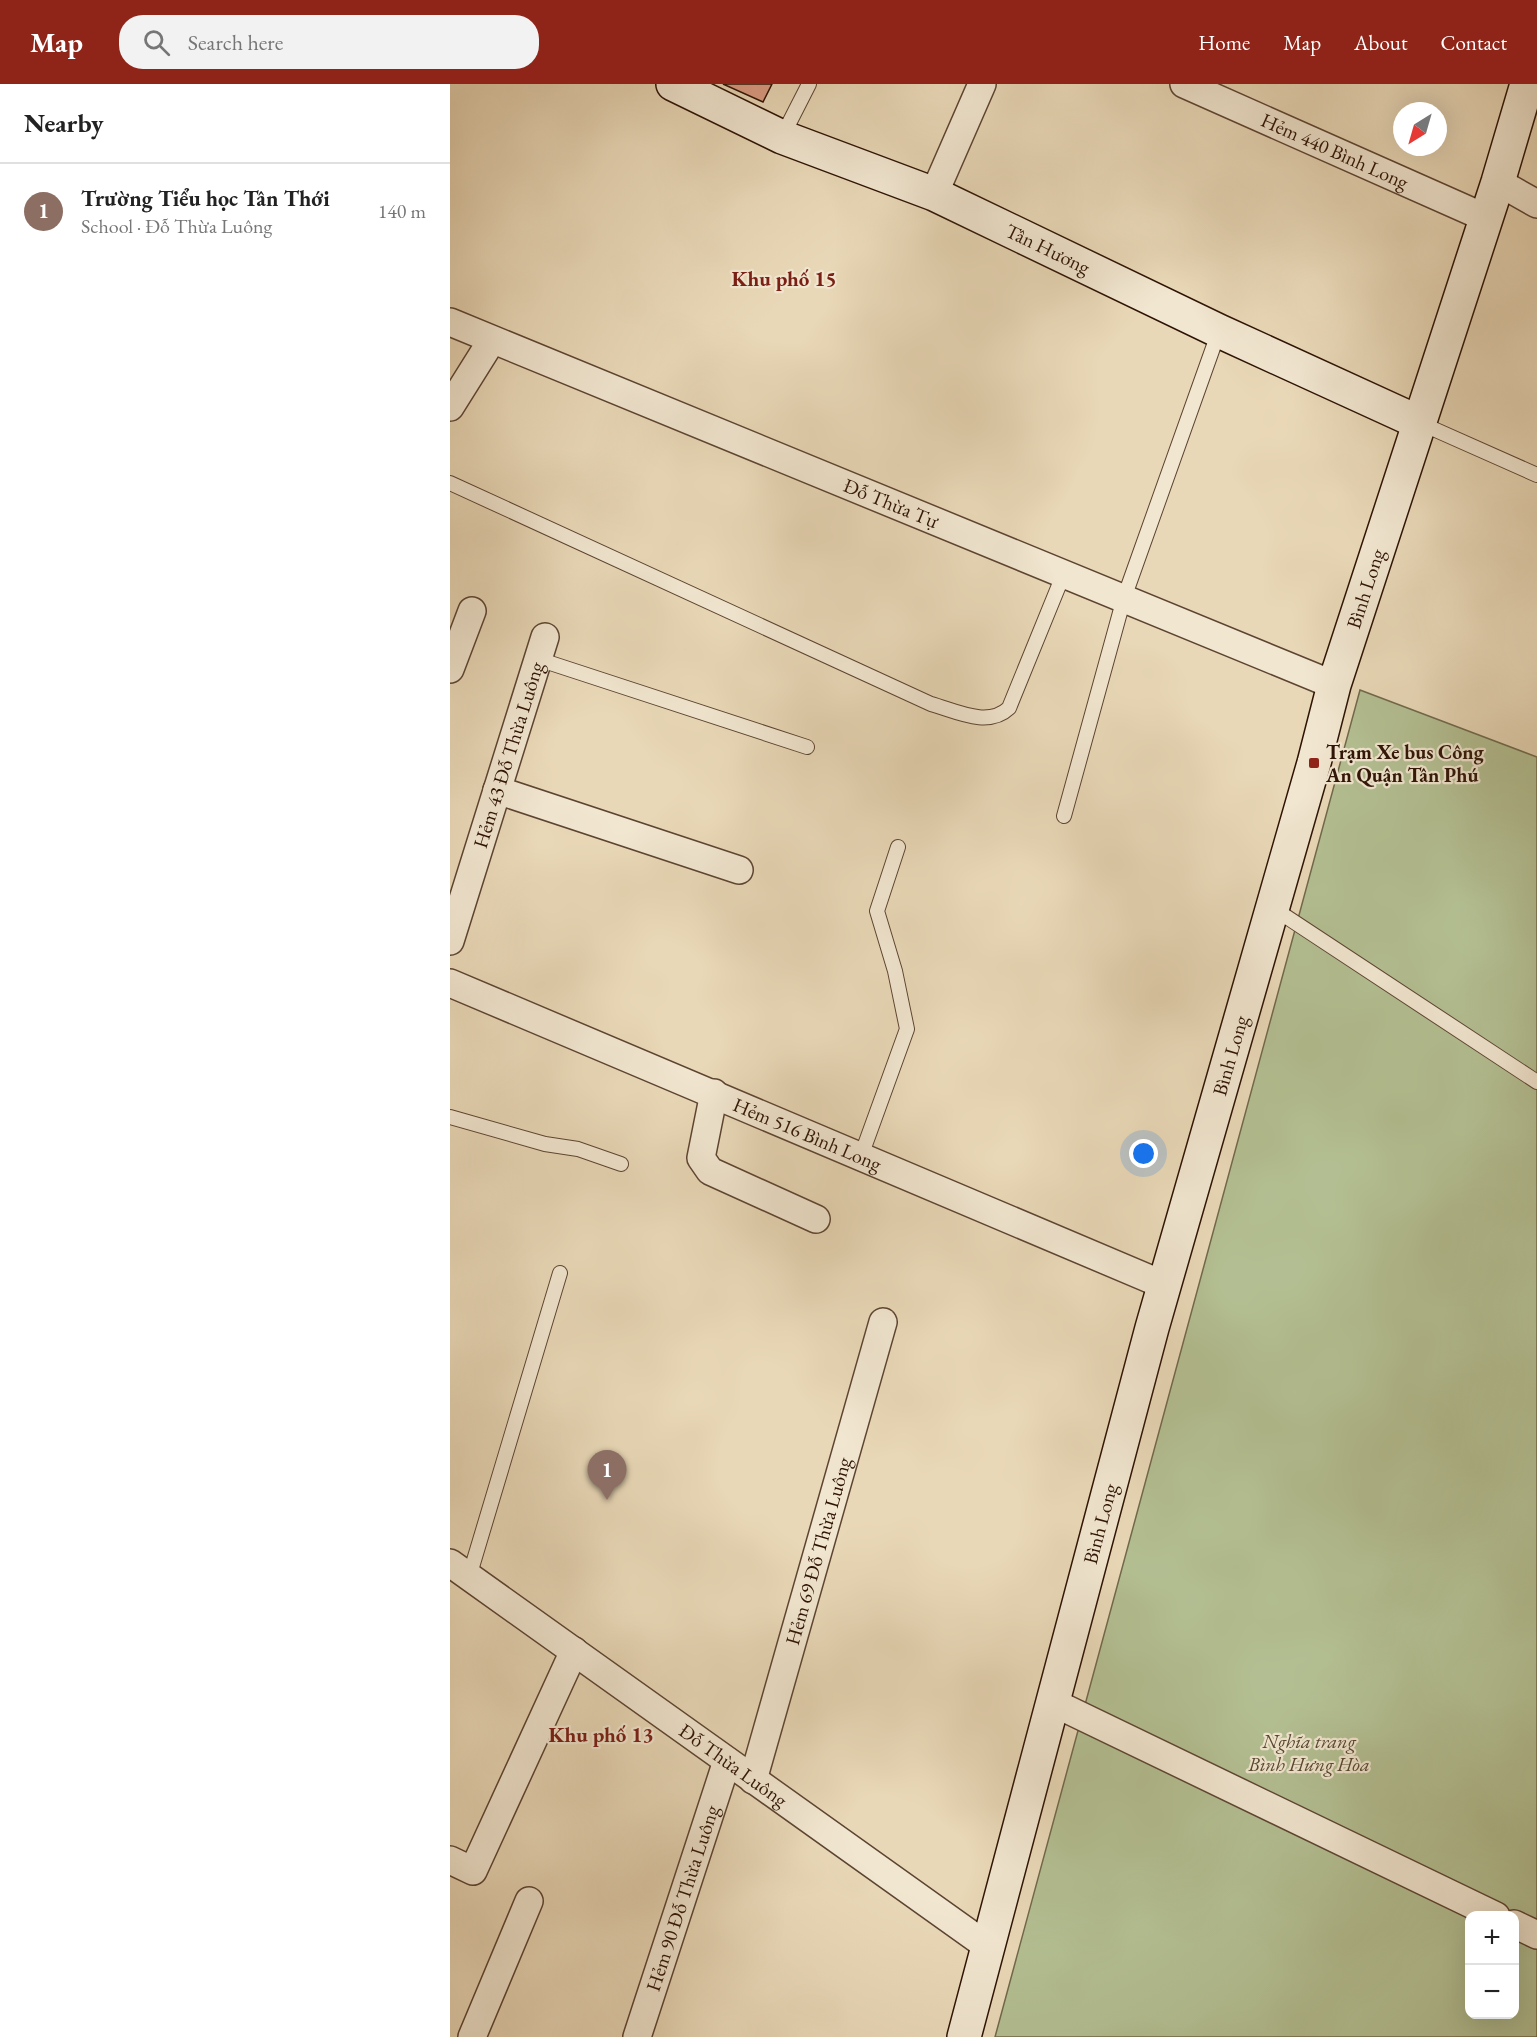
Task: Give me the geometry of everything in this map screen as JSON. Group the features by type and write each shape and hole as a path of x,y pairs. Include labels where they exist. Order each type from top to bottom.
{"main road":[{"name":"Tân Hương","path":"673,84 782,137 934,194 1219,331 1418,422"},
{"name":"Bình Long","path":"964,2037 1164,1285 1314,764 1334,685 1498,182 1527,84"}],"street":[{"path":"934,194 982,84"},
{"name":"Hẻm 440 Bình Long","path":"1184,84 1214,90 1486,218"},
{"path":"1498,182 1537,204"},
{"name":"Đỗ Thừa Tự","path":"450,322 1334,685"},
{"path":"450,407 492,340"},
{"path":"450,669 472,611"},
{"name":"Hẻm 43 Đỗ Thừa Luông","path":"450,941 541,648"},
{"path":"497,790 739,870"},
{"name":"Hẻm 516 Bình Long","path":"450,983 1164,1285"},
{"path":"714,1093 701,1158 710,1171 816,1219"},
{"name":"Hẻm 69 Đỗ Thừa Luông","path":"753,1780 883,1323"},
{"name":"Đỗ Thừa Luông","path":"460,1570 987,1946"},
{"path":"450,1860 473,1871 574,1651"},
{"path":"1052,1702 1486,1911"},
{"name":"Hẻm 90 Đỗ Thừa Luông","path":"637,2037 726,1761"},
{"path":"472,2037 529,1901"},
{"path":"1519,1926 1537,1935"}],"lane":[{"path":"782,137 809,84"},
{"path":"1064,816 1124,598 1219,331"},
{"path":"1418,422 1537,475"},
{"path":"450,483 931,704 981,718 1001,716 1009,708 1064,573"},
{"path":"541,648 807,747"},
{"path":"861,1156 908,1029 895,971 877,911 898,847"},
{"path":"1273,908 1537,1082"},
{"path":"450,1117 545,1144 578,1149 621,1164"},
{"path":"460,1570 560,1273"}],"green space":[{"name":"Nghĩa trang Bình Hưng Hòa","path":"1360,690 1537,757 1537,2037 995,2037"}],"building":[{"path":"723,84 772,84 763,102"}],"place":[{"name":"Trạm Xe bus Công An Quận Tân Phú","path":"1314,763"},
{"name":"Trường Tiểu học Tân Thới","path":"607,1500"}],"district":[{"name":"Khu phố 15","path":"784,278"},
{"name":"Khu phố 13","path":"601,1734"}]}
